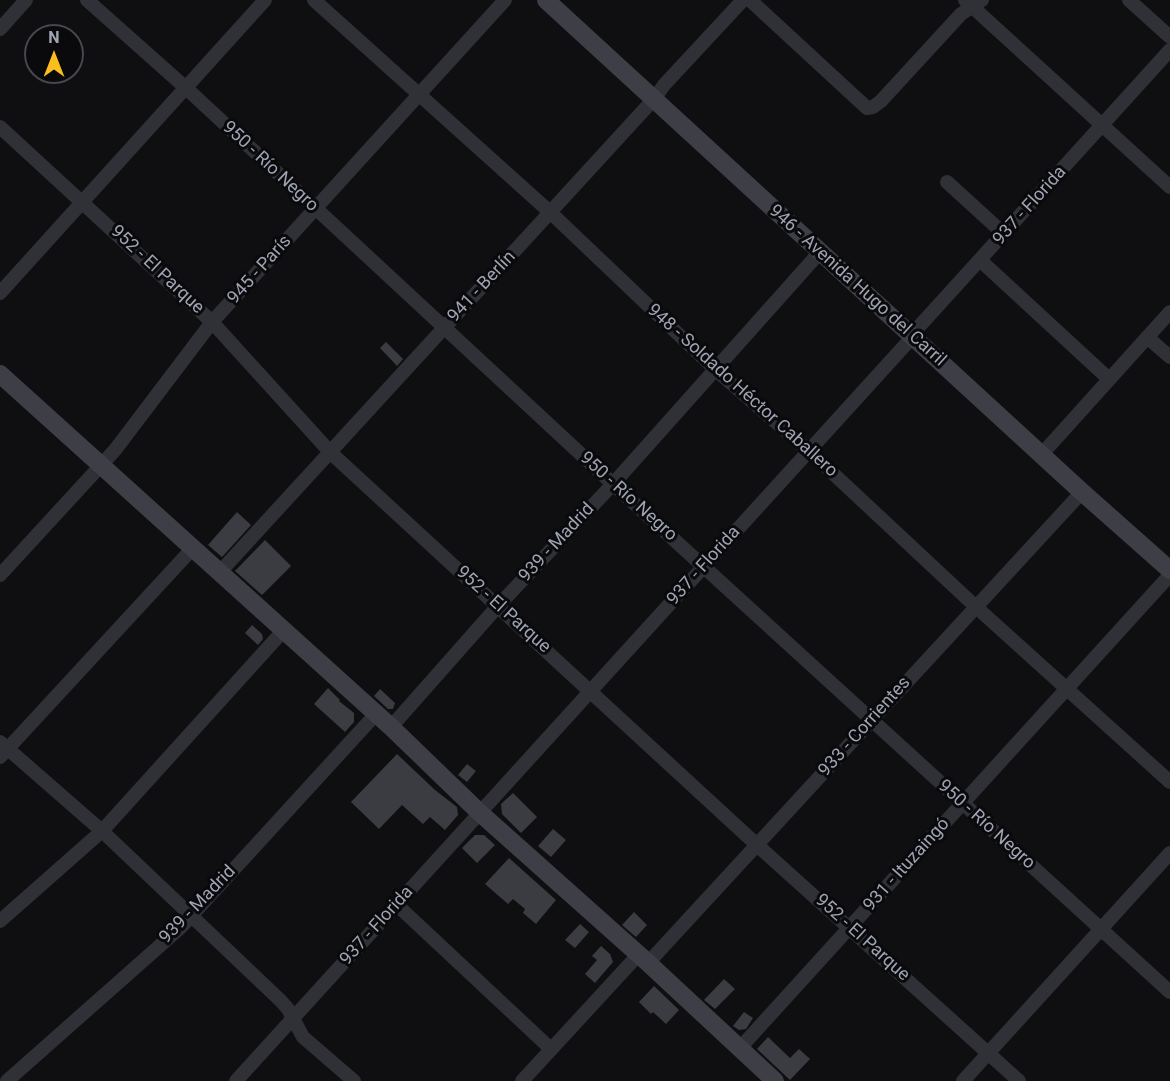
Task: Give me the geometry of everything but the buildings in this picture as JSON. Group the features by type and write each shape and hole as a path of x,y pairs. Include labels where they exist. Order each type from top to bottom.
{"main road":[{"name":"946 - Avenida Hugo del Carril","path":"546,0 1170,570"},
{"path":"1,376 102,464 375,715 391,727 479,812 644,959 775,1081"}],"street":[{"path":"0,29 26,0"},
{"name":"950 - Río Negro","path":"87,0 186,88 612,484 704,565 962,804 1170,992"},
{"path":"0,294 265,0"},
{"name":"948 - Soldado Héctor Caballero","path":"314,0 551,213 716,370 809,451 975,606 1170,782"},
{"name":"945 - París","path":"0,575 102,464 212,322 505,0"},
{"name":"941 - Berlín","path":"220,572 551,213 743,0"},
{"path":"750,0 867,108 881,101 973,2 1170,188"},
{"path":"1129,0 1170,37"},
{"name":"937 - Florida","path":"236,1081 1170,50"},
{"name":"952 - El Parque","path":"0,127 212,322 331,453 757,845 1019,1081"},
{"path":"947,182 1004,234"},
{"name":"939 - Madrid","path":"391,727 498,606 716,370 820,252"},
{"path":"981,261 1109,379"},
{"path":"1042,454 1170,312"},
{"path":"1147,337 1170,357"},
{"name":"933 - Corrientes","path":"522,1081 551,1049 757,845 1082,492"},
{"path":"193,548 3,749 102,831 281,1001 303,1037 354,1081"},
{"name":"931 - Ituzaingó","path":"740,1048 1170,575"},
{"path":"0,921 102,831 284,630"},
{"name":"939 - Madrid","path":"7,1081 181,927 375,715"},
{"path":"963,1081 1170,852"},
{"path":"397,905 551,1049"}]}
